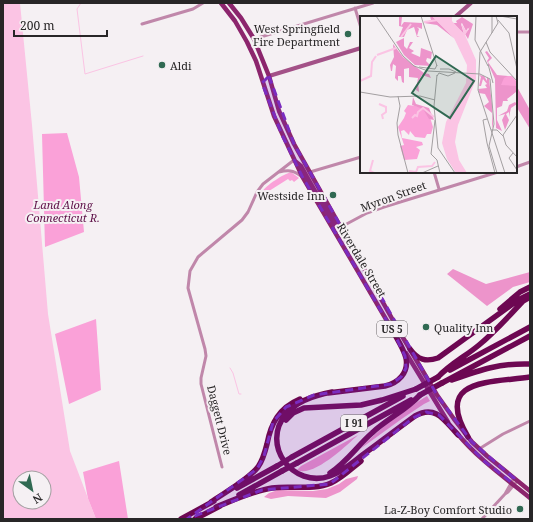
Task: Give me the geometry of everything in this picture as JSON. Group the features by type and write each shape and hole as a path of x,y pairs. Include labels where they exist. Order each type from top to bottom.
{"highway":[{"path":"445,353 517,294 530,287"},
{"path":"410,350 417,358 423,360 436,359 520,298 530,295"},
{"path":"438,377 448,367 492,334 530,295"},
{"name":"I 91","path":"181,519 530,327"},
{"path":"211,502 248,476 258,467 264,456 272,424 284,408 302,399 332,392 385,386 393,384 398,380 404,373 406,361 405,354 395,335"},
{"name":"I 91","path":"195,519 530,336"},
{"path":"442,383 492,367 514,364 530,364"},
{"path":"468,437 460,422 457,411 458,401 463,392 474,385 529,377"},
{"path":"416,389 361,405 310,407 299,410 291,414 282,425 278,435 280,454 286,465 294,472 303,476 319,478 337,474 411,419 424,412 435,412 441,416 458,435"},
{"path":"278,444 279,426 289,410 311,398 332,392"},
{"path":"303,476 319,477 334,471 372,433 387,420 411,404 420,395"},
{"path":"216,508 254,492 268,488 282,486 319,486 330,484 342,476 411,419"}],"main road":[{"name":"Riverdale Street","path":"220,3 242,32 256,61 274,116 302,176 441,411 458,435 471,449 514,482 530,492"},
{"name":"Riverdale Street","path":"229,3 241,18 254,39 279,111 297,149 410,350 447,410 468,437 530,498"},
{"path":"456,16 471,3"},
{"path":"261,77 360,48"},
{"path":"262,83 268,76"},
{"path":"297,149 294,160 301,166 330,215 345,235"}],"street":[{"path":"142,24 193,9 203,3"},
{"path":"254,39 373,3"},
{"path":"355,8 360,25"},
{"path":"517,32 530,32"},
{"path":"310,172 360,156"},
{"name":"Daggett Drive","path":"222,467 201,384 206,351 189,292 188,277 197,259 240,222 260,188 294,160"},
{"path":"517,167 530,162"},
{"path":"279,172 289,170 302,176"},
{"path":"434,173 439,189"},
{"name":"Myron Street","path":"341,227 367,213 439,189 495,173"},
{"path":"480,449 503,434 530,421"},
{"path":"482,519 514,482"}],"highlighted area":[{"path":"269,76 294,144 437,395 472,442 514,478 511,482 484,461 439,415 426,412 413,418 330,484 262,490 187,519 257,469 264,456 273,422 286,407 314,395 391,384 401,377 406,368 405,356 395,335 302,176 282,135 262,83"}],"green space":[{"name":"Land Along Connecticut R.","path":"67,133 79,177 84,232 45,247 42,134"},
{"path":"291,172 299,178 294,182 288,179 269,191 270,193 267,195 263,194 262,192 264,189 271,183"},
{"path":"96,319 101,390 69,404 55,334"},
{"path":"119,461 128,519 96,519 88,499 83,472"}],"shaded area":[{"path":"3,3 20,3 48,314 70,451 96,519 3,519"},
{"path":"517,87 530,110 530,129 517,108"},
{"path":"453,269 486,284 530,272 530,282 513,287 487,306 447,274"},
{"path":"427,396 430,401 403,418 360,449 392,420"},
{"path":"358,435 338,453 320,465 304,471 297,470 301,466"},
{"path":"358,476 357,479 340,492 326,498 288,496 271,499 264,497 269,493 278,490 313,491 327,489 346,479"}],"waterway":[{"path":"81,3 77,9 85,74 143,56"},
{"path":"230,368 239,394 241,394"}],"place":[{"name":"West Springfield Fire Department","path":"348,34"},
{"name":"Aldi","path":"162,65"},
{"name":"Westside Inn","path":"333,195"},
{"name":"Quality Inn","path":"426,327"},
{"name":"La-Z-Boy Comfort Studio","path":"520,509"}]}
